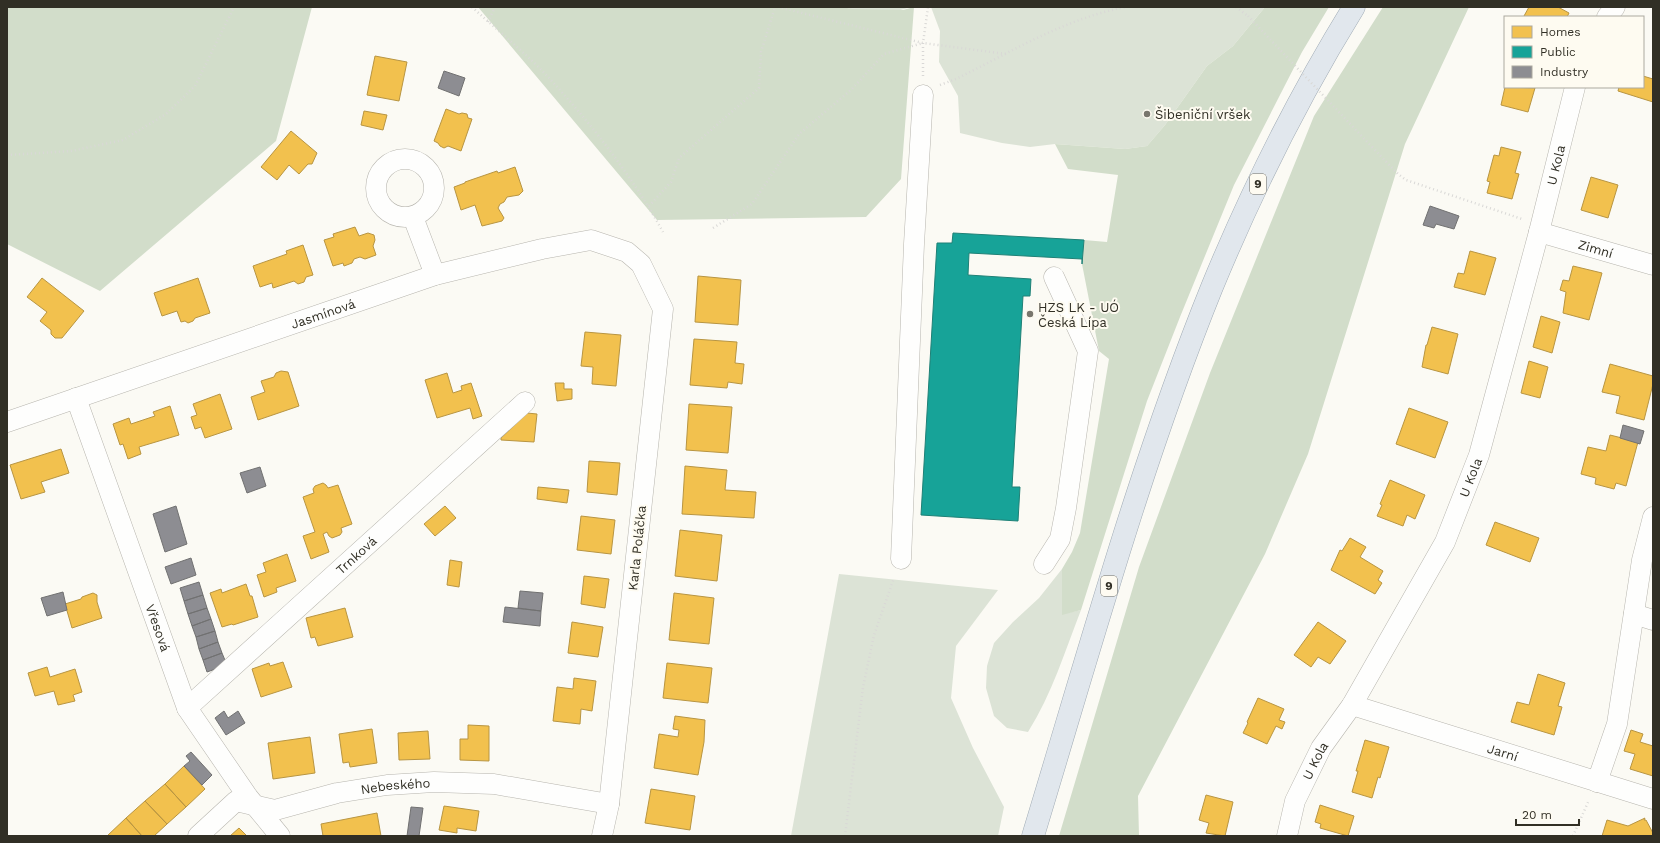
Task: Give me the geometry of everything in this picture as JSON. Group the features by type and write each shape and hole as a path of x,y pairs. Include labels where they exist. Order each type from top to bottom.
{"main road":[{"name":"9","path":"1034,836 1130,519 1169,403 1212,286 1262,176 1296,107 1354,7"}],"street":[{"path":"1608,16 1615,7"},
{"name":"U Kola","path":"1287,836 1295,802 1321,748 1352,705 1445,542 1479,455 1539,232 1575,88"},
{"path":"901,559 914,244 923,95"},
{"path":"413,217 435,275"},
{"name":"Zimní","path":"1539,232 1653,265"},
{"name":"Jasmínová","path":"7,422 435,275 542,249 591,240 627,252 641,264"},
{"name":"Karla Poláčka","path":"602,836 609,804 663,309 641,264"},
{"path":"1044,564 1060,539 1066,508 1088,351 1054,277"},
{"name":"Vřesová","path":"76,398 187,708 275,831"},
{"name":"Trnková","path":"187,708 525,402"},
{"path":"1597,782 1617,724 1642,560 1653,517"},
{"path":"1634,614 1653,620"},
{"name":"Jarní","path":"1352,705 1653,799"},
{"name":"Nebeského","path":"198,836 236,801 275,810 337,793 387,786 434,782 494,784 609,804"}],"path":[{"path":"7,155 71,151 123,140 166,114 195,86 234,7"},
{"path":"472,7 549,78 616,157 649,206 663,232"},
{"path":"488,22 495,7"},
{"path":"649,206 671,182 679,158 758,88 761,52 777,7 923,44 1006,54"},
{"path":"928,7 923,44 923,95 1073,22 1102,12 1126,7"},
{"path":"1236,7 1248,16 1398,174 1406,180 1532,223 1539,232"},
{"path":"713,228 752,204 799,134 852,89 884,54 923,44"},
{"path":"845,836 863,687 874,635 901,559"},
{"path":"1573,836 1597,782"}],"shaded area":[{"path":"842,7 911,7 880,16"},
{"path":"931,7 1265,7 1233,46 1207,66 1165,125 1147,146 1125,149 1055,144 1030,147 1002,143 960,133 958,96 939,62 940,31"},
{"path":"1062,569 1062,614 1081,610 1064,657 1037,718 1028,732 1007,728 994,716 986,688 987,666 994,643 1013,622 1039,598"},
{"path":"839,574 998,590 956,646 951,698 973,748 1004,807 998,836 791,836"}],"green space":[{"path":"7,7 312,7 276,141 100,291 7,244"},
{"path":"478,7 842,7 852,9 903,10 914,7 901,179 866,217 657,220"},
{"path":"1265,7 1329,7 1302,52 1234,185 1147,401 1081,610 1062,615 1062,569 1072,552 1080,533 1109,359 1099,351 1082,264 1084,240 1107,242 1118,175 1068,169 1055,144 1125,149 1147,146 1165,125 1207,66 1233,46"},
{"path":"1383,7 1469,7 1405,144 1308,454 1265,554 1138,796 1139,836 1059,836 1139,567 1210,373 1314,116"}],"building: Homes":[{"path":"1529,7 1558,7 1569,13 1568,16 1524,16"},
{"path":"375,56 407,62 399,101 367,95"},
{"path":"1644,76 1653,79 1653,102 1618,91 1619,88 1644,88"},
{"path":"1505,88 1535,88 1528,112 1501,105"},
{"path":"446,109 459,114 467,114 468,118 472,119 461,151 448,146 444,148 434,141"},
{"path":"364,111 387,115 383,130 361,125"},
{"path":"291,131 317,153 312,164 308,164 299,174 289,165 277,180 261,167"},
{"path":"1501,147 1521,152 1515,173 1519,174 1512,199 1487,193 1490,182 1487,181 1494,155 1499,156"},
{"path":"515,167 523,191 519,195 507,197 504,202 500,204 498,208 504,218 502,221 482,226 475,205 461,210 454,187 497,171 498,173"},
{"path":"1591,177 1618,185 1608,218 1581,210"},
{"path":"355,227 359,236 368,233 374,235 375,240 373,246 376,255 365,259 360,257 354,259 352,263 344,266 343,263 333,266 324,240 334,237 333,234"},
{"path":"303,245 313,275 306,277 304,282 298,284 294,281 273,288 272,283 260,287 253,266 287,254 286,251"},
{"path":"1470,251 1496,258 1485,295 1454,287 1458,273 1464,274"},
{"path":"1573,266 1602,273 1589,320 1563,313 1566,292 1560,290 1563,280 1569,281"},
{"path":"698,276 741,280 738,325 695,322"},
{"path":"42,278 84,311 62,338 55,338 51,334 51,330 40,321 47,312 27,297"},
{"path":"198,278 210,313 195,318 193,321 188,323 185,321 181,322 177,311 162,316 154,293"},
{"path":"1541,316 1560,322 1552,353 1533,347"},
{"path":"1432,327 1458,334 1448,374 1422,367 1426,345"},
{"path":"585,332 621,335 616,386 592,384 593,367 581,366"},
{"path":"694,339 737,342 735,363 744,364 742,384 728,382 727,388 690,385"},
{"path":"1529,361 1548,367 1540,398 1521,393"},
{"path":"1610,364 1653,376 1653,384 1644,420 1616,413 1620,396 1602,392"},
{"path":"281,371 288,372 299,406 258,420 251,397 265,392 261,381 274,377 276,373"},
{"path":"447,373 453,393 462,390 461,386 471,383 482,416 473,419 470,408 437,418 425,380"},
{"path":"555,383 564,383 564,389 572,389 572,399 557,401"},
{"path":"220,394 232,429 205,438 201,427 195,429 191,417 197,415 193,404"},
{"path":"689,404 732,407 728,453 686,450"},
{"path":"170,406 179,435 139,447 141,454 128,459 123,444 120,445 113,424 129,418 131,424 155,416 153,412"},
{"path":"1409,408 1448,422 1435,458 1396,444"},
{"path":"527,413 537,414 534,442 501,440 501,438"},
{"path":"1610,435 1638,442 1626,486 1616,483 1614,489 1595,484 1596,478 1581,474 1588,447 1606,451"},
{"path":"61,449 69,473 41,482 45,492 21,499 10,465"},
{"path":"589,461 620,463 617,495 587,492"},
{"path":"685,466 727,470 725,490 756,492 754,518 682,514"},
{"path":"1390,480 1425,495 1415,519 1407,515 1403,526 1377,516 1382,505 1380,504"},
{"path":"323,483 328,488 338,485 352,524 341,528 342,532 340,535 332,538 327,532 323,534 329,552 311,559 303,536 315,532 303,497 314,493 313,489 315,486"},
{"path":"538,487 569,490 567,503 537,499"},
{"path":"445,506 456,518 435,536 424,524"},
{"path":"581,516 615,520 611,554 577,550"},
{"path":"1495,522 1539,538 1530,562 1486,545"},
{"path":"680,530 722,535 717,581 675,576"},
{"path":"1350,538 1366,547 1360,557 1383,571 1378,580 1382,583 1375,594 1331,570 1340,550 1342,551"},
{"path":"287,554 296,581 276,588 277,592 264,597 257,575 266,572 263,563"},
{"path":"450,560 462,562 459,587 447,585"},
{"path":"584,576 609,579 605,608 581,604"},
{"path":"246,584 250,596 252,596 258,617 222,627 210,593 221,589 222,593"},
{"path":"93,593 97,595 97,602 102,618 72,628 65,604"},
{"path":"674,593 714,598 709,644 669,640"},
{"path":"345,608 353,637 318,646 315,637 311,638 306,618"},
{"path":"572,622 603,627 598,657 568,653"},
{"path":"1318,622 1346,641 1330,664 1318,657 1311,667 1294,655"},
{"path":"283,662 292,687 261,697 252,669 269,663 270,666"},
{"path":"667,663 712,668 708,703 663,698"},
{"path":"47,667 50,677 75,669 82,692 73,695 75,701 58,705 54,691 35,696 28,673"},
{"path":"1538,674 1565,683 1558,706 1562,707 1554,735 1511,722 1517,702 1529,705"},
{"path":"574,678 596,681 592,711 581,709 580,724 553,721 557,687 573,689"},
{"path":"1258,698 1284,709 1279,720 1285,722 1282,729 1276,726 1267,744 1243,733"},
{"path":"675,716 705,720 704,742 698,775 654,768 659,734 678,737 679,730 673,729"},
{"path":"468,725 489,726 489,761 460,760 460,739 468,739"},
{"path":"372,729 377,763 350,767 349,762 343,763 339,734"},
{"path":"1631,730 1643,734 1640,742 1653,746 1653,776 1630,769 1635,754 1624,751"},
{"path":"428,731 430,759 399,760 398,733"},
{"path":"310,737 315,773 273,779 268,743"},
{"path":"1365,740 1389,747 1380,778 1378,777 1372,798 1352,792 1358,771 1356,771"},
{"path":"184,766 205,789 186,807 165,784"},
{"path":"165,784 186,807 167,824 145,801"},
{"path":"651,789 695,796 690,830 645,823"},
{"path":"1206,795 1233,802 1225,836 1206,833 1209,823 1199,820"},
{"path":"145,801 167,824 154,836 142,836 126,818"},
{"path":"1320,805 1354,816 1348,836 1320,828 1321,824 1315,822"},
{"path":"444,806 479,811 476,831 457,828 457,833 439,830"},
{"path":"377,813 381,836 323,836 321,824"},
{"path":"126,818 142,836 107,836"},
{"path":"1645,818 1644,820 1646,820 1653,833 1653,836 1602,836 1607,820 1628,826"},
{"path":"239,828 247,836 230,836"}],"building: Public":[{"path":"953,233 1084,240 1082,264 1082,259 969,253 968,275 1031,279 1030,296 1023,296 1012,487 1020,487 1018,521 921,515 937,243 952,243"}],"building: Industry":[{"path":"444,71 465,78 459,96 438,88"},
{"path":"1430,206 1459,216 1454,229 1436,224 1434,228 1423,225"},
{"path":"1623,425 1644,431 1640,444 1620,438"},
{"path":"260,467 266,486 247,493 240,473"},
{"path":"176,506 187,544 165,552 153,514"},
{"path":"191,558 196,575 171,584 165,567"},
{"path":"199,582 203,595 184,601 180,588"},
{"path":"520,591 543,593 541,611 518,608"},
{"path":"63,592 67,610 47,616 41,598"},
{"path":"203,595 207,608 188,614 184,601"},
{"path":"505,607 541,611 540,626 503,622"},
{"path":"207,608 211,619 192,626 188,614"},
{"path":"211,619 215,631 196,637 192,626"},
{"path":"215,631 218,642 199,649 196,637"},
{"path":"218,642 222,653 203,660 199,649"},
{"path":"222,653 227,665 207,672 203,660"},
{"path":"224,711 228,718 238,711 245,723 226,735 215,718"},
{"path":"191,752 212,775 202,785 184,766 190,761 186,756"},
{"path":"411,807 423,808 419,836 407,836"}],"place":[{"name":"Šibeniční vršek","path":"1147,114"},
{"name":"HZS LK - UÓ Česká Lípa","path":"1030,314"}]}
